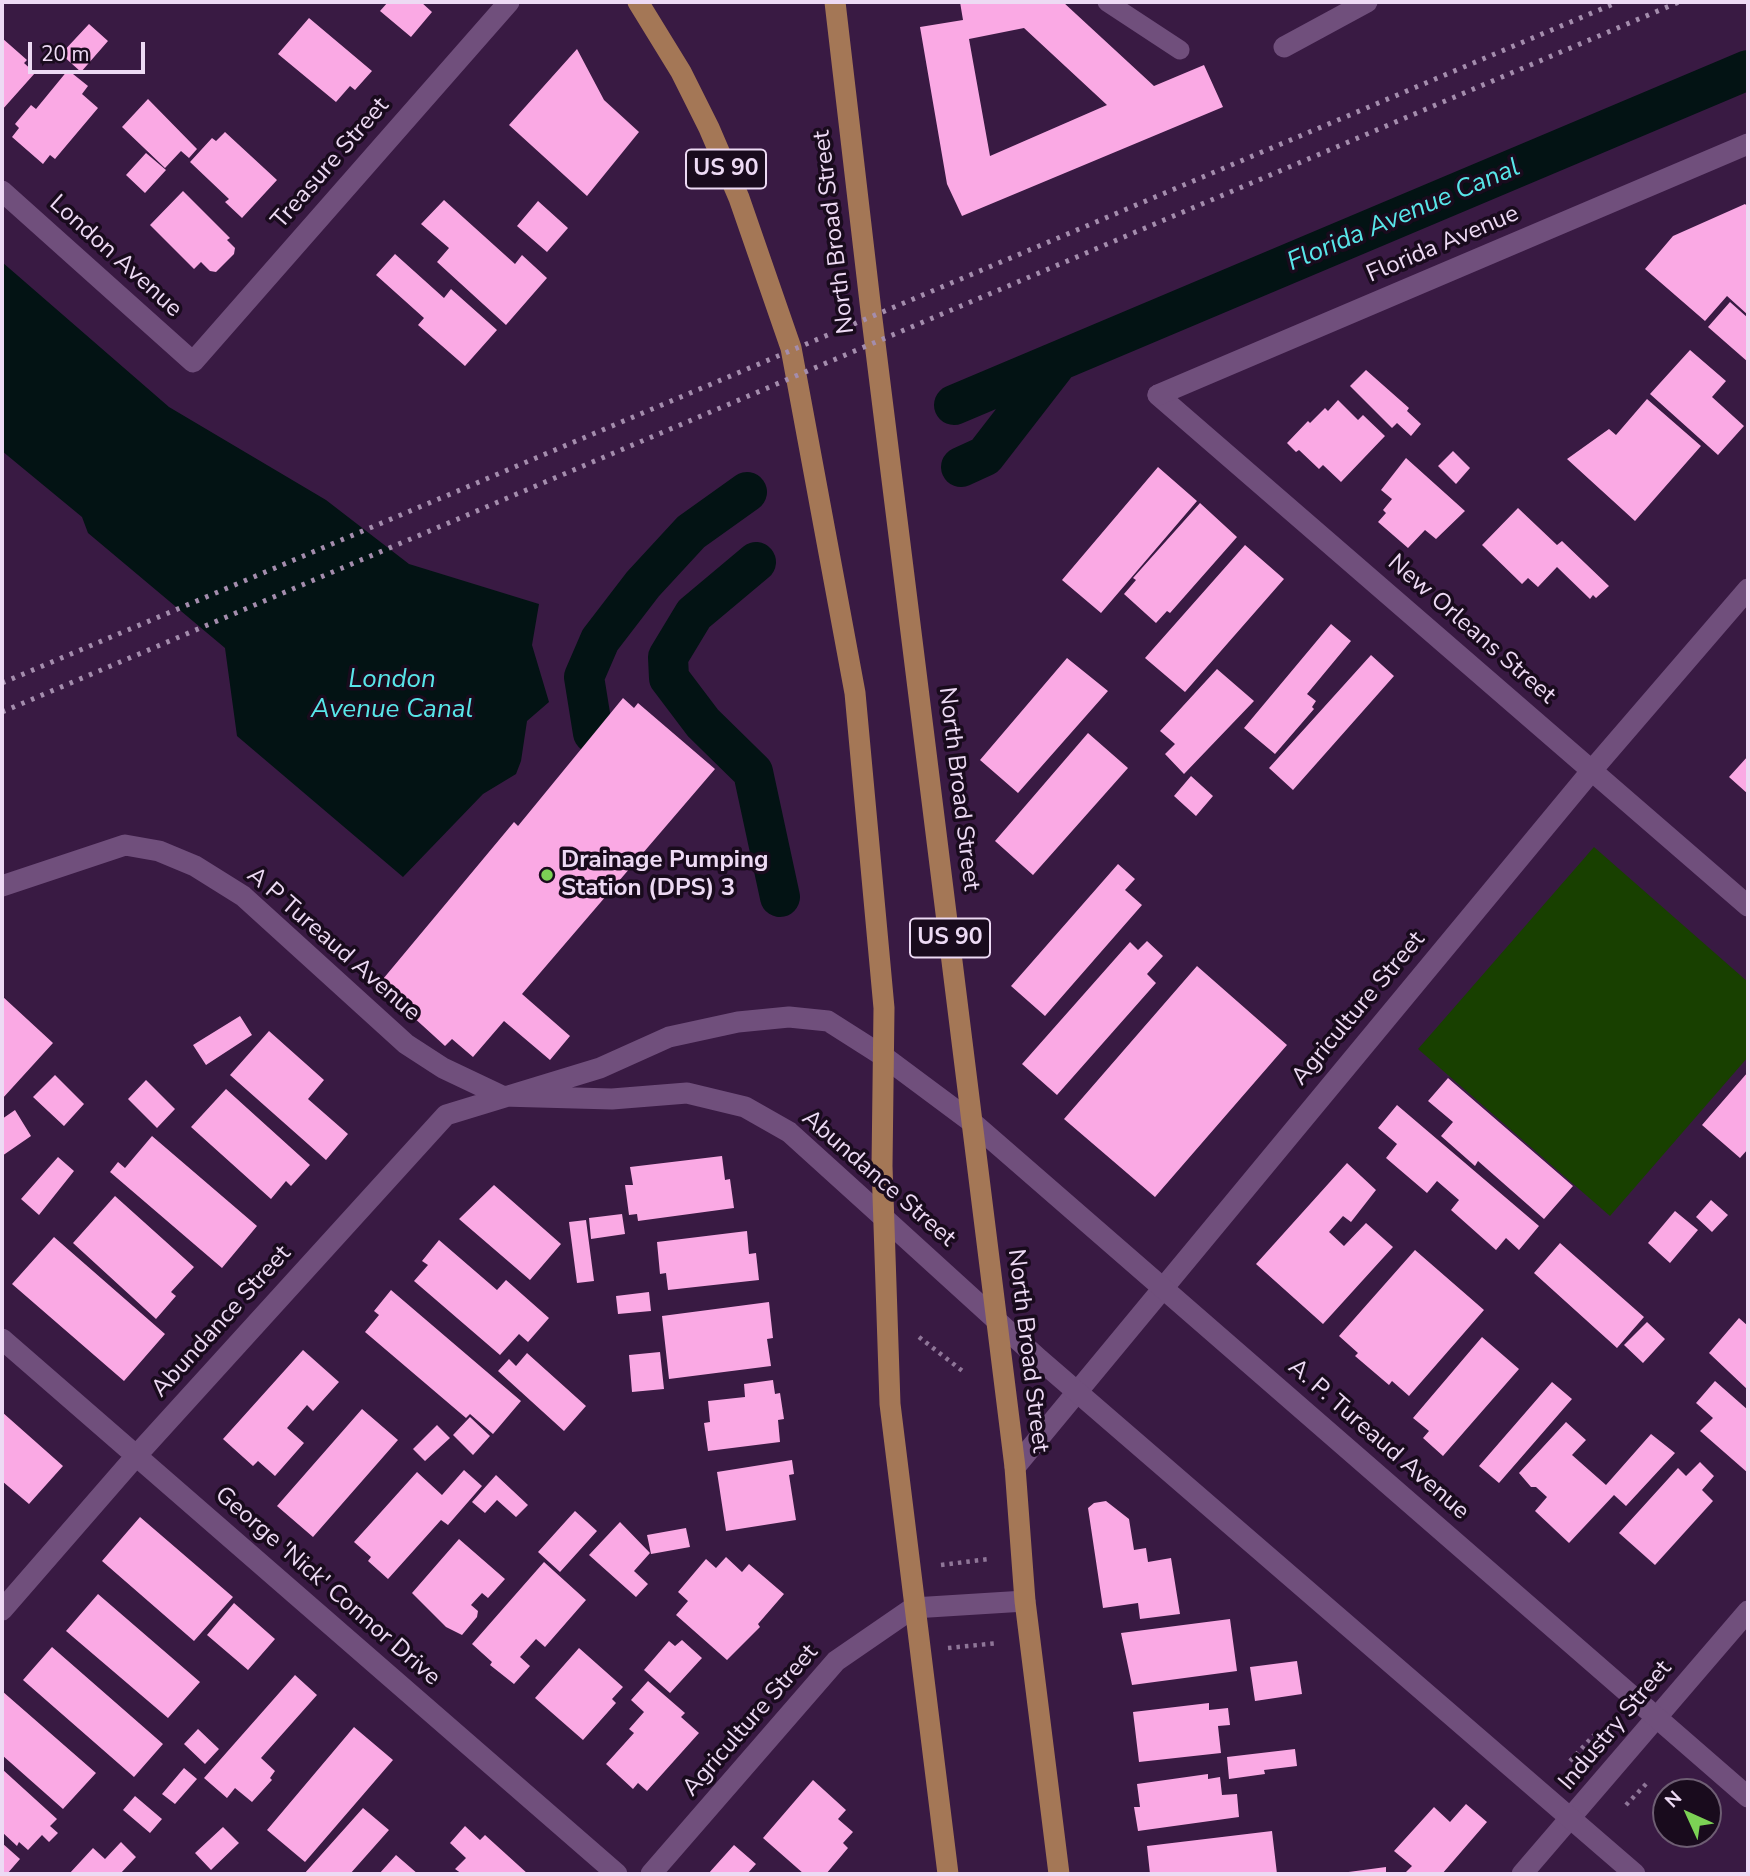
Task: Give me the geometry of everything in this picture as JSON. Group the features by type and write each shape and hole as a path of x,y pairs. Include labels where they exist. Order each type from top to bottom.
{"main road":[{"name":"US 90","path":"638,2 681,72 709,128 738,198 791,348 855,693 880,947 890,1404 913,1608 948,1874"},
{"name":"North Broad Street","path":"835,2 870,311 1015,1467 1025,1601 1059,1874"}],"street":[{"name":"Treasure Street","path":"193,362 509,2"},
{"path":"1284,47 1367,2"},
{"name":"Florida Avenue","path":"1158,395 1748,144"},
{"name":"London Avenue","path":"2,191 193,362"},
{"name":"New Orleans Street","path":"1158,395 1748,906"},
{"name":"Agriculture Street","path":"1015,1467 1592,769 1748,589"},
{"name":"A P Tureaud Avenue","path":"2,886 125,845 159,851 195,866 243,897 406,1044 443,1068 502,1096"},
{"name":"Abundance Street","path":"2,1610 136,1456 446,1115 600,1068 669,1037 738,1022 789,1017 828,1021 883,1056 973,1124"},
{"name":"Abundance Street","path":"502,1096 612,1099 687,1093 745,1107 789,1132 997,1320"},
{"name":"A. P. Tureaud Avenue","path":"973,1124 1748,1797"},
{"path":"997,1320 1635,1874"},
{"name":"George 'Nick' Connor Drive","path":"2,1339 617,1874"},
{"path":"913,1608 1025,1601"},
{"name":"Agriculture Street","path":"651,1874 836,1661 913,1608"},
{"name":"Industry Street","path":"1522,1874 1748,1611"}],"lane":[{"path":"1107,2 1180,50"}],"path":[{"path":"912,1332 965,1373"},
{"path":"930,1566 989,1559"},
{"path":"937,1649 998,1643"},
{"path":"1570,1761 1594,1735"},
{"path":"1619,1812 1647,1783"}],"green space":[{"path":"1594,847 1748,982 1748,1057 1610,1216 1418,1049"}],"water":[{"name":"London Avenue Canal","path":"2,262 169,407 326,500 409,564 539,604 532,645 549,702 527,721 521,761 516,774 483,794 403,877 237,736 225,648 88,533 82,517 2,451"}],"building":[{"path":"388,2 421,2 432,12 411,37 380,11"},
{"path":"960,2 1063,2 1154,86 1204,65 1223,107 962,216 947,184 920,27 963,20","holes":["1024,28 1107,105 990,156 969,39"]},
{"path":"309,18 372,71 355,90 350,86 336,102 278,54"},
{"path":"89,24 108,41 81,72 61,54"},
{"path":"2,38 27,60 24,63 35,73 2,110"},
{"path":"577,49 604,100 639,132 587,196 509,125"},
{"path":"68,70 88,86 82,94 98,108 55,159 50,155 43,164 12,137 19,128 15,124 31,105 36,109"},
{"path":"148,99 197,149 189,158 181,151 165,168 122,127"},
{"path":"225,132 277,180 242,218 225,202 229,199 190,162 212,138 216,141"},
{"path":"146,153 166,170 145,193 126,175"},
{"path":"183,191 230,238 227,240 235,248 234,254 216,272 210,271 201,262 194,269 150,225"},
{"path":"444,200 515,264 522,255 547,278 506,325 437,262 449,248 421,224"},
{"path":"538,201 568,228 547,252 517,226"},
{"path":"1745,204 1748,207 1748,315 1727,296 1705,321 1645,269 1673,236"},
{"path":"395,254 444,298 451,289 497,330 465,366 418,325 424,318 376,275"},
{"path":"1730,302 1748,318 1748,362 1708,327"},
{"path":"1690,350 1726,381 1712,397 1744,426 1718,455 1650,394"},
{"path":"1366,370 1409,408 1407,411 1421,424 1411,436 1397,423 1392,428 1350,386"},
{"path":"1647,399 1701,446 1635,521 1567,459 1609,429 1616,435"},
{"path":"1338,400 1358,420 1363,415 1385,436 1341,482 1323,465 1319,469 1299,450 1296,452 1287,443 1308,421 1310,423 1325,408 1328,411"},
{"path":"1453,451 1470,468 1456,484 1438,466"},
{"path":"1406,458 1465,511 1436,539 1425,530 1408,548 1378,522 1386,513 1383,510 1392,499 1381,490"},
{"path":"1158,467 1197,501 1101,613 1062,580"},
{"path":"1200,503 1237,537 1170,613 1167,611 1156,623 1124,594 1136,580 1133,578"},
{"path":"1518,508 1557,545 1562,541 1609,586 1596,598 1593,595 1590,599 1557,567 1538,587 1528,578 1522,584 1482,545"},
{"path":"1245,545 1284,579 1185,692 1145,658"},
{"path":"1331,624 1351,641 1307,694 1316,701 1312,707 1314,709 1275,754 1244,728"},
{"path":"1371,655 1394,676 1293,790 1269,768"},
{"path":"1067,658 1108,691 1018,793 980,760"},
{"path":"1217,669 1254,701 1184,774 1165,754 1175,744 1160,731"},
{"name":"Drainage Pumping Station (DPS) 3","path":"623,698 634,708 638,703 715,769 522,994 570,1036 550,1060 504,1021 473,1057 452,1039 445,1046 378,985 514,822 518,826"},
{"path":"1088,733 1128,768 1033,875 995,841"},
{"path":"1748,756 1748,794 1729,777"},
{"path":"1191,776 1213,796 1196,816 1174,796"},
{"path":"1118,864 1135,879 1125,890 1142,905 1045,1016 1011,986"},
{"path":"1147,941 1163,956 1147,974 1156,983 1057,1095 1022,1064 1130,942 1138,950"},
{"path":"1197,966 1287,1045 1155,1197 1064,1119"},
{"path":"2,996 53,1043 2,1099"},
{"path":"240,1016 252,1035 206,1065 193,1045"},
{"path":"269,1031 324,1080 308,1099 348,1134 326,1160 230,1075"},
{"path":"1748,1072 1748,1149 1740,1158 1702,1125"},
{"path":"55,1075 84,1104 64,1126 33,1097"},
{"path":"1448,1078 1573,1186 1544,1219 1478,1161 1475,1166 1441,1136 1453,1122 1428,1101"},
{"path":"146,1080 175,1109 157,1128 128,1099"},
{"path":"226,1089 310,1165 291,1186 286,1181 271,1199 191,1127"},
{"path":"1397,1105 1539,1226 1519,1250 1506,1238 1496,1250 1451,1210 1459,1200 1437,1181 1427,1193 1386,1158 1397,1144 1378,1128"},
{"path":"15,1110 31,1136 2,1156 2,1119"},
{"path":"152,1136 257,1226 222,1268 110,1172 118,1162 125,1168"},
{"path":"722,1156 725,1180 730,1179 734,1208 638,1221 637,1214 629,1215 625,1185 633,1185 630,1167"},
{"path":"58,1157 74,1171 39,1215 21,1199"},
{"path":"1347,1163 1376,1190 1351,1222 1343,1216 1329,1232 1344,1246 1366,1223 1393,1247 1323,1324 1256,1264"},
{"path":"494,1185 561,1244 530,1280 459,1219"},
{"path":"115,1196 194,1267 171,1292 176,1296 156,1319 73,1243"},
{"path":"1711,1200 1728,1215 1712,1232 1696,1217"},
{"path":"1675,1211 1698,1230 1670,1263 1648,1243"},
{"path":"622,1214 625,1234 591,1239 589,1218"},
{"path":"586,1220 594,1281 577,1283 569,1222"},
{"path":"747,1231 749,1254 756,1253 759,1280 668,1290 666,1273 660,1274 657,1242"},
{"path":"54,1237 165,1334 124,1381 12,1284"},
{"path":"439,1240 497,1290 506,1280 549,1318 528,1342 519,1334 500,1355 414,1281 428,1265 422,1261"},
{"path":"1560,1243 1644,1317 1617,1348 1534,1273"},
{"path":"1415,1250 1484,1310 1409,1396 1392,1381 1389,1385 1355,1356 1358,1353 1339,1336"},
{"path":"391,1290 521,1401 493,1434 470,1414 466,1418 365,1332 379,1315 374,1311"},
{"path":"649,1292 651,1311 618,1314 616,1296"},
{"path":"769,1302 773,1338 767,1339 771,1366 669,1379 662,1316"},
{"path":"1739,1318 1748,1326 1748,1390 1709,1353"},
{"path":"1647,1322 1665,1339 1643,1363 1624,1345"},
{"path":"1482,1337 1519,1369 1443,1456 1423,1438 1429,1431 1413,1418"},
{"path":"303,1350 339,1382 313,1411 307,1405 287,1428 304,1443 275,1476 258,1461 253,1466 223,1439"},
{"path":"660,1352 664,1389 632,1392 629,1355"},
{"path":"527,1353 586,1406 564,1431 498,1371 509,1359 516,1366"},
{"path":"773,1380 775,1394 780,1393 784,1419 778,1420 780,1442 708,1451 704,1423 710,1422 708,1401 745,1397 744,1384"},
{"path":"1715,1381 1748,1410 1748,1473 1700,1431 1713,1418 1696,1403"},
{"path":"1552,1382 1572,1399 1499,1483 1479,1466"},
{"path":"362,1409 398,1440 313,1537 277,1506"},
{"path":"2,1412 63,1466 29,1504 2,1481"},
{"path":"470,1417 490,1436 473,1455 453,1435"},
{"path":"1566,1422 1586,1440 1572,1455 1606,1485 1651,1434 1675,1453 1626,1506 1614,1495 1569,1543 1535,1511 1547,1497 1536,1487 1531,1487 1519,1473"},
{"path":"437,1425 450,1438 425,1461 413,1449"},
{"path":"792,1460 794,1474 789,1475 796,1520 726,1531 717,1472"},
{"path":"1700,1462 1714,1476 1702,1490 1713,1501 1655,1565 1619,1533 1678,1468 1686,1476"},
{"path":"464,1470 482,1486 448,1525 441,1520 388,1579 368,1561 371,1557 354,1542 417,1472 442,1495"},
{"path":"496,1475 528,1505 516,1517 497,1500 485,1513 472,1502"},
{"path":"1106,1501 1129,1519 1134,1550 1146,1548 1148,1562 1171,1558 1180,1614 1140,1619 1138,1603 1103,1608 1088,1508 1094,1503"},
{"path":"575,1511 597,1531 560,1572 538,1552"},
{"path":"140,1517 233,1597 194,1641 102,1561"},
{"path":"620,1522 650,1553 634,1571 648,1584 636,1597 589,1555"},
{"path":"686,1528 690,1547 651,1554 647,1535"},
{"path":"459,1539 505,1579 488,1598 482,1593 471,1605 478,1611 477,1617 462,1635 446,1627 412,1593"},
{"path":"726,1557 742,1572 749,1564 784,1594 758,1624 760,1627 727,1660 676,1615 688,1601 678,1592 706,1559 716,1568"},
{"path":"544,1562 586,1600 545,1647 536,1639 520,1657 530,1666 514,1684 490,1665 492,1662 472,1644"},
{"path":"98,1594 200,1682 168,1718 66,1631"},
{"path":"234,1603 275,1639 248,1670 207,1635"},
{"path":"1230,1619 1237,1671 1132,1685 1121,1633"},
{"path":"682,1640 702,1658 670,1693 644,1670 669,1641 675,1646"},
{"path":"52,1647 163,1744 134,1777 23,1680"},
{"path":"579,1648 623,1687 612,1699 616,1703 583,1740 535,1698"},
{"path":"1297,1661 1302,1694 1255,1701 1250,1667"},
{"path":"295,1675 317,1695 261,1758 275,1771 270,1778 272,1780 252,1802 235,1788 227,1798 204,1778"},
{"path":"648,1681 685,1713 681,1717 699,1733 647,1791 638,1783 633,1789 606,1764 634,1733 629,1729 644,1712 631,1700"},
{"path":"2,1691 96,1773 63,1809 2,1755"},
{"path":"1209,1703 1209,1710 1228,1708 1230,1725 1218,1726 1221,1753 1139,1762 1133,1712"},
{"path":"354,1727 393,1760 305,1862 267,1830"},
{"path":"198,1729 219,1749 205,1764 184,1744"},
{"path":"1295,1749 1297,1766 1264,1770 1265,1774 1229,1779 1227,1757"},
{"path":"184,1768 197,1779 175,1804 162,1794"},
{"path":"2,1769 57,1819 50,1826 58,1833 49,1842 42,1835 28,1850 19,1842 17,1846 2,1832"},
{"path":"1208,1774 1208,1779 1220,1777 1222,1795 1237,1794 1239,1817 1138,1831 1134,1807 1140,1807 1137,1784"},
{"path":"813,1780 846,1810 838,1819 853,1832 843,1843 848,1848 826,1874 804,1874 763,1838"},
{"path":"135,1796 162,1819 150,1833 123,1810"},
{"path":"1466,1804 1487,1822 1442,1874 1404,1874 1412,1866 1394,1851 1434,1807 1450,1822"},
{"path":"363,1808 389,1830 350,1874 304,1874"},
{"path":"465,1826 480,1840 485,1835 528,1874 462,1874 455,1869 466,1858 450,1843"},
{"path":"223,1827 239,1843 211,1870 195,1853"},
{"path":"1272,1831 1277,1874 1150,1874 1147,1846"},
{"path":"121,1842 136,1857 120,1874 69,1874 93,1848 105,1859"},
{"path":"2,1843 20,1859 7,1874 2,1874"},
{"path":"734,1845 756,1864 747,1874 708,1874"},
{"path":"396,1855 418,1874 379,1874"},
{"path":"1386,1867 1386,1874 1341,1874 1341,1873"}],"waterway":[{"name":"Florida Avenue Canal","path":"954,405 1748,70"},
{"name":"Florida Avenue Canal","path":"961,467 985,456 1057,363"},
{"name":"Florida Avenue Canal","path":"593,733 584,677 600,640 643,584 691,532 747,492"},
{"name":"Florida Avenue Canal","path":"756,562 694,614 668,657 669,678 703,723 753,772 780,897"}],"railway":[{"path":"2,683 1618,2"},
{"path":"2,712 1679,2"}],"place":[{"name":"Drainage Pumping Station (DPS) 3","path":"547,875"}]}
